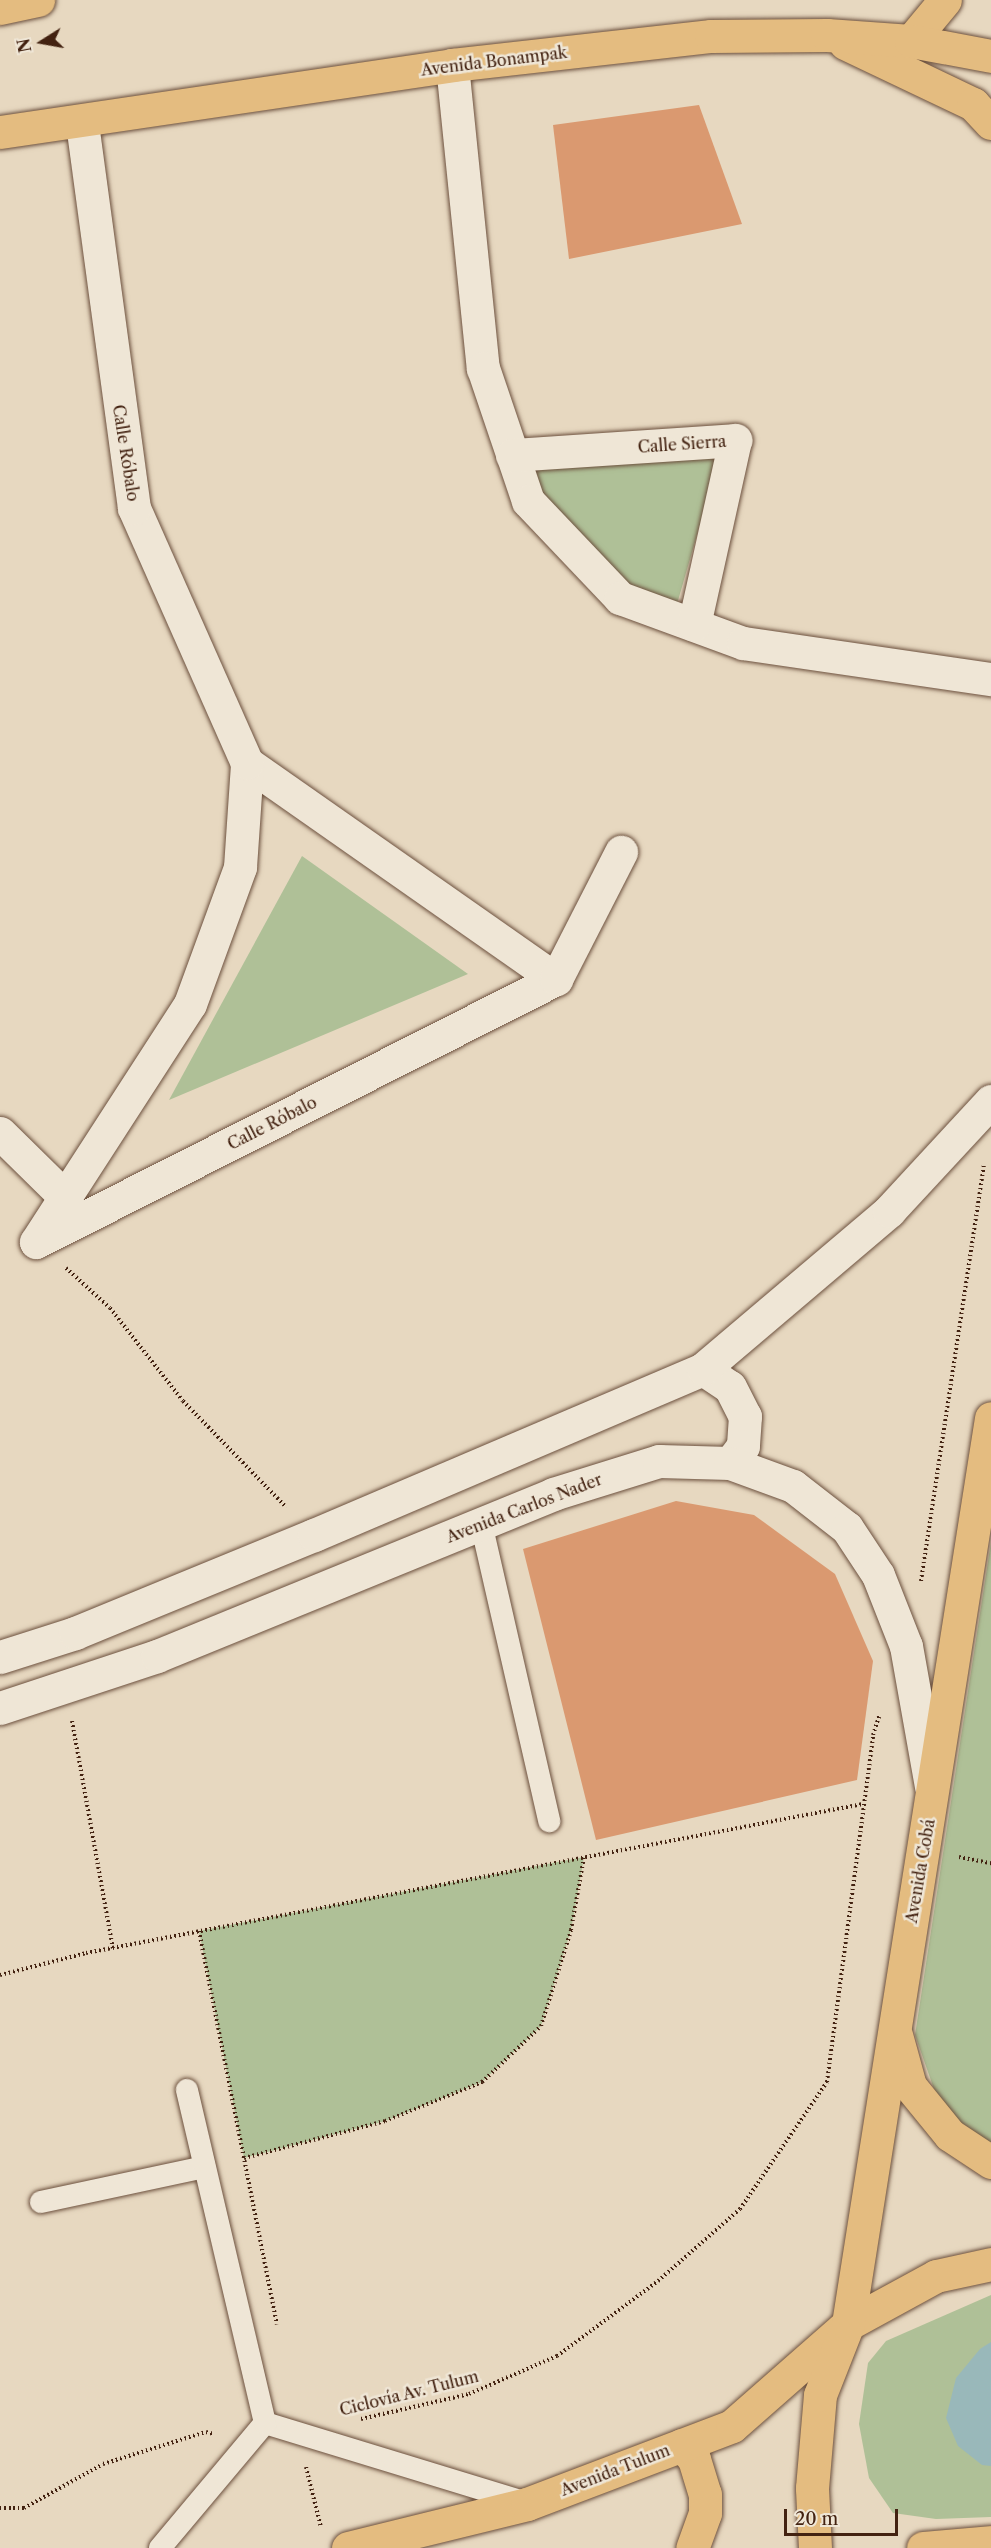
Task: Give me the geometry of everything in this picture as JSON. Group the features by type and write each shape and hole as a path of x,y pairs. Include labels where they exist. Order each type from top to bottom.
{"main road":[{"path":"0,8 38,0"},
{"path":"912,41 945,0"},
{"path":"827,35 974,104 991,123"},
{"name":"Avenida Bonampak","path":"0,132 82,122 452,65 711,36 827,35 912,41 991,56"},
{"name":"Avenida Cobá","path":"815,2548 812,2488 820,2396 848,2324 893,2024 933,1795 991,1418"},
{"path":"893,2024 910,2086 950,2134 991,2162"},
{"name":"Avenida Tulum","path":"335,2542 527,2504 732,2426 848,2324 936,2276 991,2264"},
{"path":"682,2445 694,2459 705,2493 705,2513 692,2548"},
{"path":"923,2548 991,2542"}],"street":[{"path":"452,65 483,368 528,501 620,598 743,643 991,679"},
{"name":"Calle Róbalo","path":"36,1242 63,1196 190,1004 240,867 247,763 134,508 82,122"},
{"name":"Calle Sierra","path":"512,455 735,440 694,625"},
{"path":"247,763 556,980 621,852"},
{"name":"Calle Róbalo","path":"36,1242 556,980"},
{"path":"0,1657 75,1633 314,1535 703,1369 889,1211 991,1101"},
{"path":"0,1133 63,1196"},
{"path":"703,1369 730,1387 745,1416 743,1446 730,1463"},
{"name":"Avenida Carlos Nader","path":"0,1708 157,1656 553,1494 659,1461 730,1463 792,1486 811,1500 847,1528 878,1575 906,1646 933,1795"}],"lane":[{"path":"481,1523 549,1821"},
{"path":"187,2090 265,2423"},
{"path":"40,2202 204,2167"},
{"path":"265,2423 527,2504"},
{"path":"160,2548 265,2423"}],"path":[{"path":"36,1242 110,1308 183,1401 314,1535"},
{"path":"66,1686 113,1948"},
{"path":"0,1975 113,1948 863,1804"},
{"path":"244,2158 385,2121 482,2082 541,2026 571,1930 584,1857"},
{"path":"199,1931 278,2330"},
{"name":"Ciclovía Av. Tulum","path":"355,2420 469,2394 557,2356 658,2280 740,2209 827,2082"},
{"path":"0,2508 24,2508 103,2464 206,2432 249,2444"},
{"path":"298,2433 335,2542"}],"green space":[{"path":"721,452 677,604 624,591 537,498 523,464"},
{"path":"302,856 468,974 169,1100"},
{"path":"991,1542 991,2143 969,2134 934,2089 915,2035"},
{"path":"584,1857 571,1930 541,2026 482,2082 385,2121 244,2158 199,1931"},
{"path":"991,2295 991,2517 936,2519 893,2513 869,2478 859,2424 868,2363 886,2341"}],"water":[{"path":"991,2342 991,2466 982,2465 958,2446 946,2418 956,2378 980,2349"}],"building":[{"path":"699,105 742,224 569,259 553,125"},
{"path":"676,1501 754,1515 835,1574 873,1661 857,1780 596,1840 523,1549"}]}
